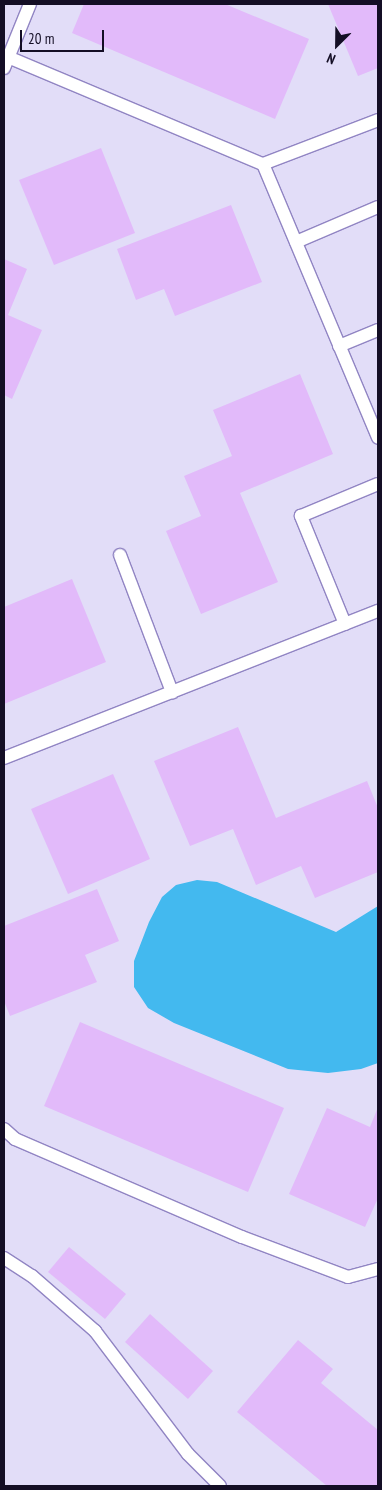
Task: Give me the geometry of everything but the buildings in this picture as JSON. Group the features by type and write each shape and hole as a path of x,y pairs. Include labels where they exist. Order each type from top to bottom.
{"lane":[{"path":"30,4 6,62 263,164 378,120"},
{"path":"263,164 378,438"},
{"path":"296,242 378,207"},
{"path":"339,346 378,330"},
{"path":"345,624 301,516 378,484"},
{"path":"120,555 172,692"},
{"path":"4,758 378,611"},
{"path":"4,1129 15,1139 242,1238 348,1277 378,1269"},
{"path":"4,1258 32,1276 94,1331 188,1454 220,1486"}],"water":[{"path":"197,880 217,882 336,932 378,906 378,1063 361,1069 328,1073 288,1069 174,1023 148,1008 134,987 134,961 149,922 162,897 176,885"}]}
